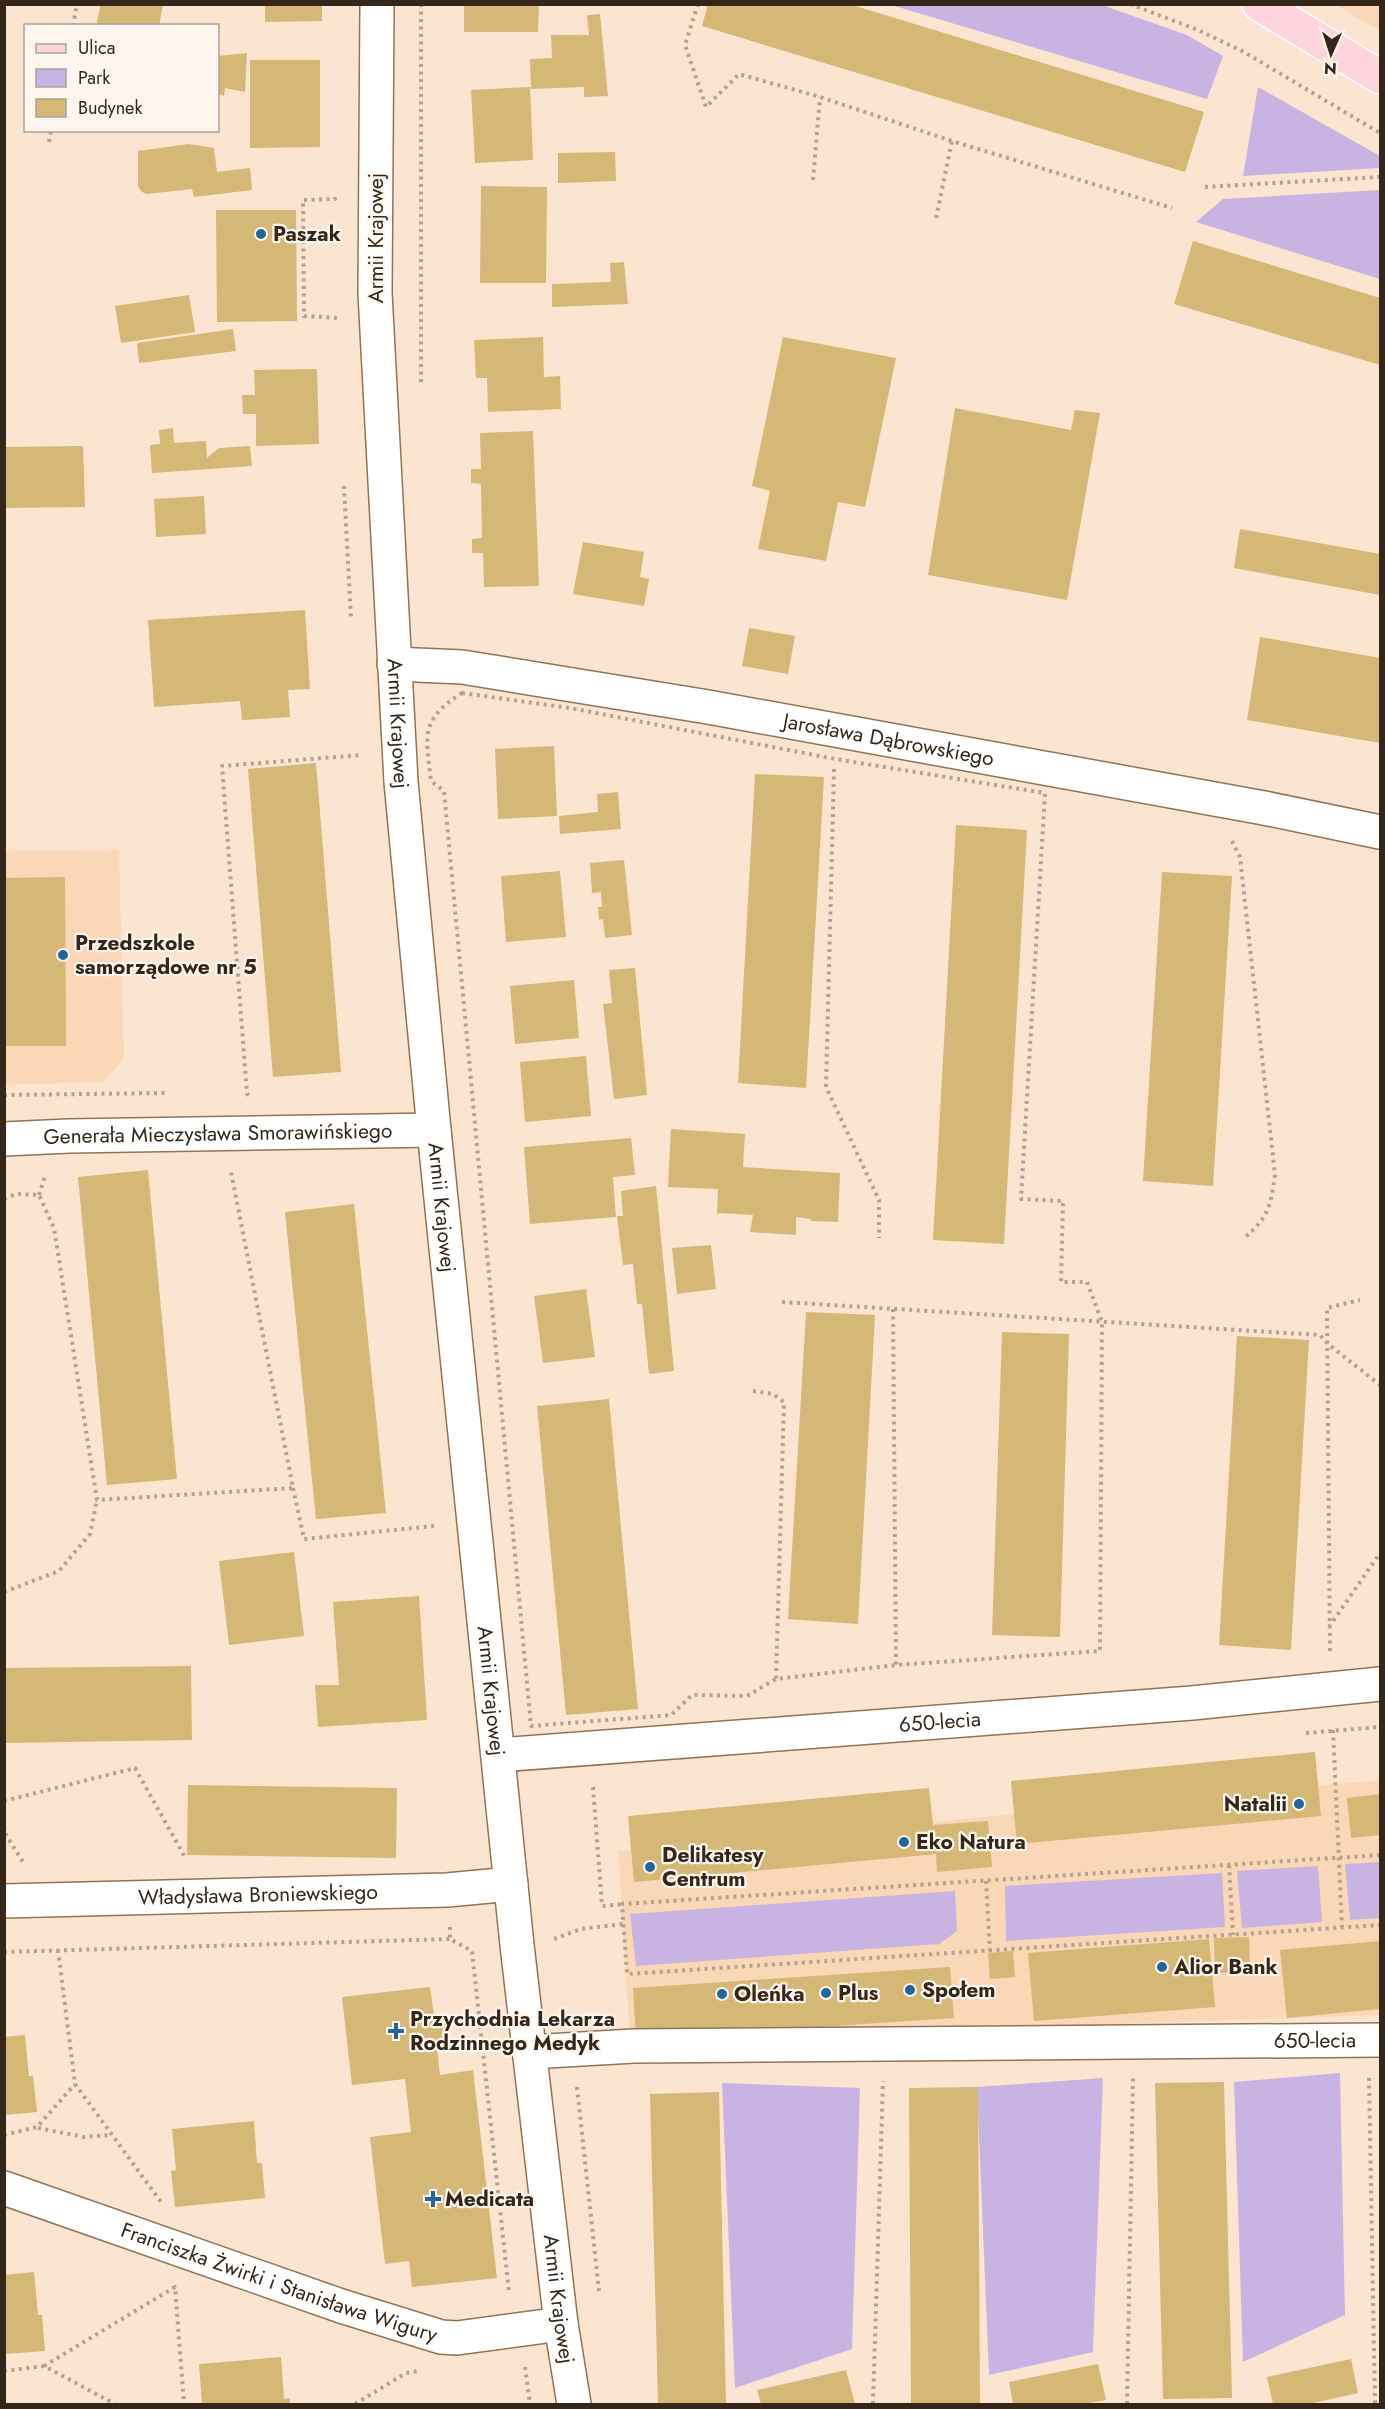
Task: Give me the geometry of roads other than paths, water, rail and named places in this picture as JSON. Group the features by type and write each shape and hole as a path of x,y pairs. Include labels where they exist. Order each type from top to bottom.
{"main road":[{"path":"1259,4 1380,77"}],"street":[{"name":"Armii Krajowej","path":"377,4 375,293 401,782 511,1884 561,2324 574,2404"},
{"name":"Jarosława Dąbrowskiego","path":"394,664 462,667 708,707 1264,808 1380,832"},
{"name":"Generała Mieczysława Smorawińskiego","path":"4,1139 434,1130"},
{"name":"650-lecia","path":"499,1755 1192,1703 1380,1684"},
{"name":"Władysława Broniewskiego","path":"4,1901 447,1890 511,1884"},
{"name":"650-lecia","path":"530,2052 633,2046 1375,2053"},
{"name":"Franciszka Żwirki i Stanisława Wigury","path":"4,2188 341,2306 441,2337 457,2338 561,2324"}],"place":[{"name":"Paszak","path":"261,234"},
{"name":"Przedszkole samorządowe nr 5","path":"63,955"},
{"name":"Natalii","path":"1299,1804"},
{"name":"Eko Natura","path":"904,1842"},
{"name":"Delikatesy Centrum","path":"650,1867"},
{"name":"Alior Bank","path":"1162,1967"},
{"name":"Społem","path":"910,1990"},
{"name":"Plus","path":"826,1993"},
{"name":"Oleńka","path":"722,1994"},
{"name":"Przychodnia Lekarza Rodzinnego Medyk","path":"396,2031"},
{"name":"Medicata","path":"433,2199"}]}
